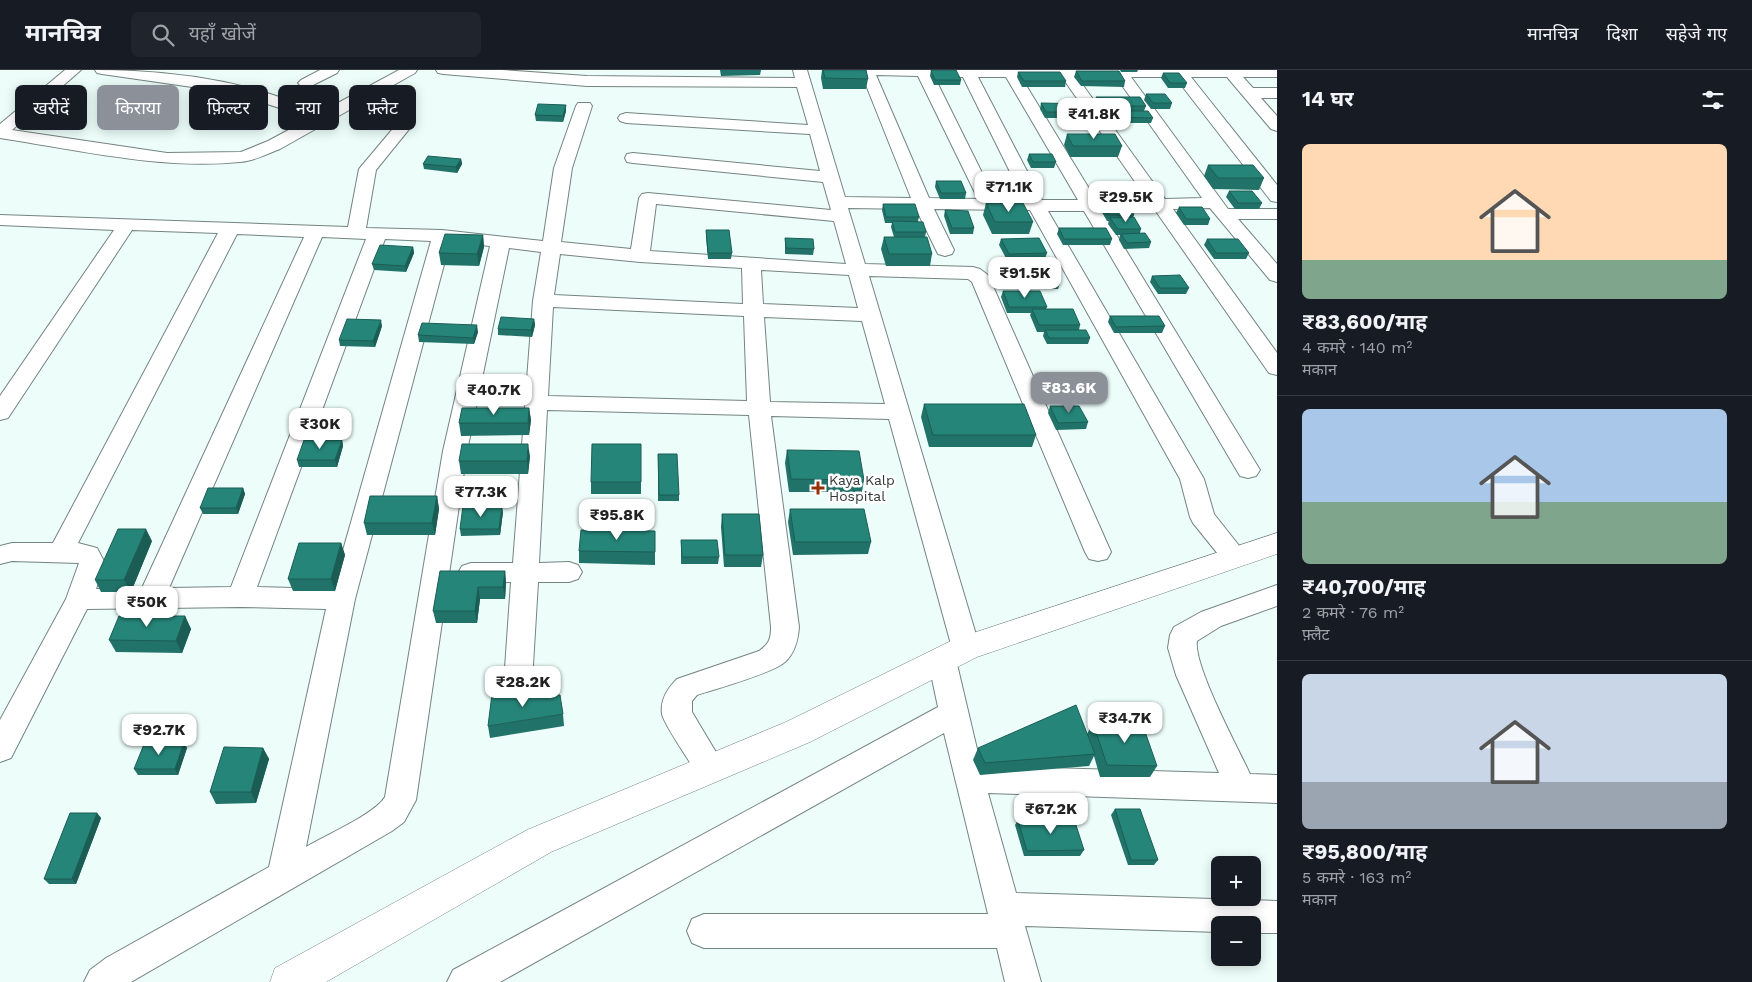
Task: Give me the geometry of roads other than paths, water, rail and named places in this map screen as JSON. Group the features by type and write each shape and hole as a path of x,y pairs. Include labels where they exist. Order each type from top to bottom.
{"street":[{"path":"55,85 74,70"},
{"path":"102,70 214,85 246,92 278,102"},
{"path":"306,83 332,70"},
{"path":"339,109 410,70"},
{"path":"443,70 587,81 802,77 898,412 954,654 954,713 969,779 1023,982"},
{"path":"867,70 922,203 945,250"},
{"path":"875,70 1277,74"},
{"path":"924,71 989,204"},
{"path":"967,71 1036,206 1192,479 1202,517 1235,557"},
{"path":"1010,71 1248,470"},
{"path":"1066,72 1277,368"},
{"path":"1120,73 1219,209 1277,276"},
{"path":"1180,74 1277,197"},
{"path":"1232,74 1277,126"},
{"path":"1249,93 1277,94"},
{"path":"518,682 543,301 563,168 584,106"},
{"path":"0,114 15,115"},
{"path":"0,132 15,118"},
{"path":"626,118 817,130"},
{"path":"0,132 166,158 242,157 266,149 301,130"},
{"path":"240,597 367,234 368,169 400,130"},
{"path":"633,158 830,177"},
{"path":"640,256 648,198 840,209 922,203 1036,206 1160,204 1277,214"},
{"path":"0,220 442,236 640,256 858,270 966,271 979,276 1098,552"},
{"path":"0,413 126,225"},
{"path":"61,552 230,229"},
{"path":"151,598 315,232"},
{"path":"283,877 342,599 442,236"},
{"path":"102,982 118,970 381,822 393,812 402,793 455,451 501,241"},
{"path":"710,769 677,714 678,697 687,687 769,659 780,651 785,634 759,409 751,263"},
{"path":"543,301 870,316"},
{"path":"536,403 898,412"},
{"path":"289,982 539,841 798,732 954,654 1277,544"},
{"path":"0,555 12,552 61,552 82,553 92,559 79,599 0,749"},
{"path":"436,574 569,572"},
{"path":"1241,788 1190,675 1182,648 1184,635 1211,619 1277,595"},
{"path":"79,599 240,597 342,599"},
{"path":"465,982 954,713"},
{"path":"969,779 1277,789"},
{"path":"704,931 1006,920 1277,917"}],"place":[{"name":"Kaya Kalp Hospital","path":"818,488"}]}
